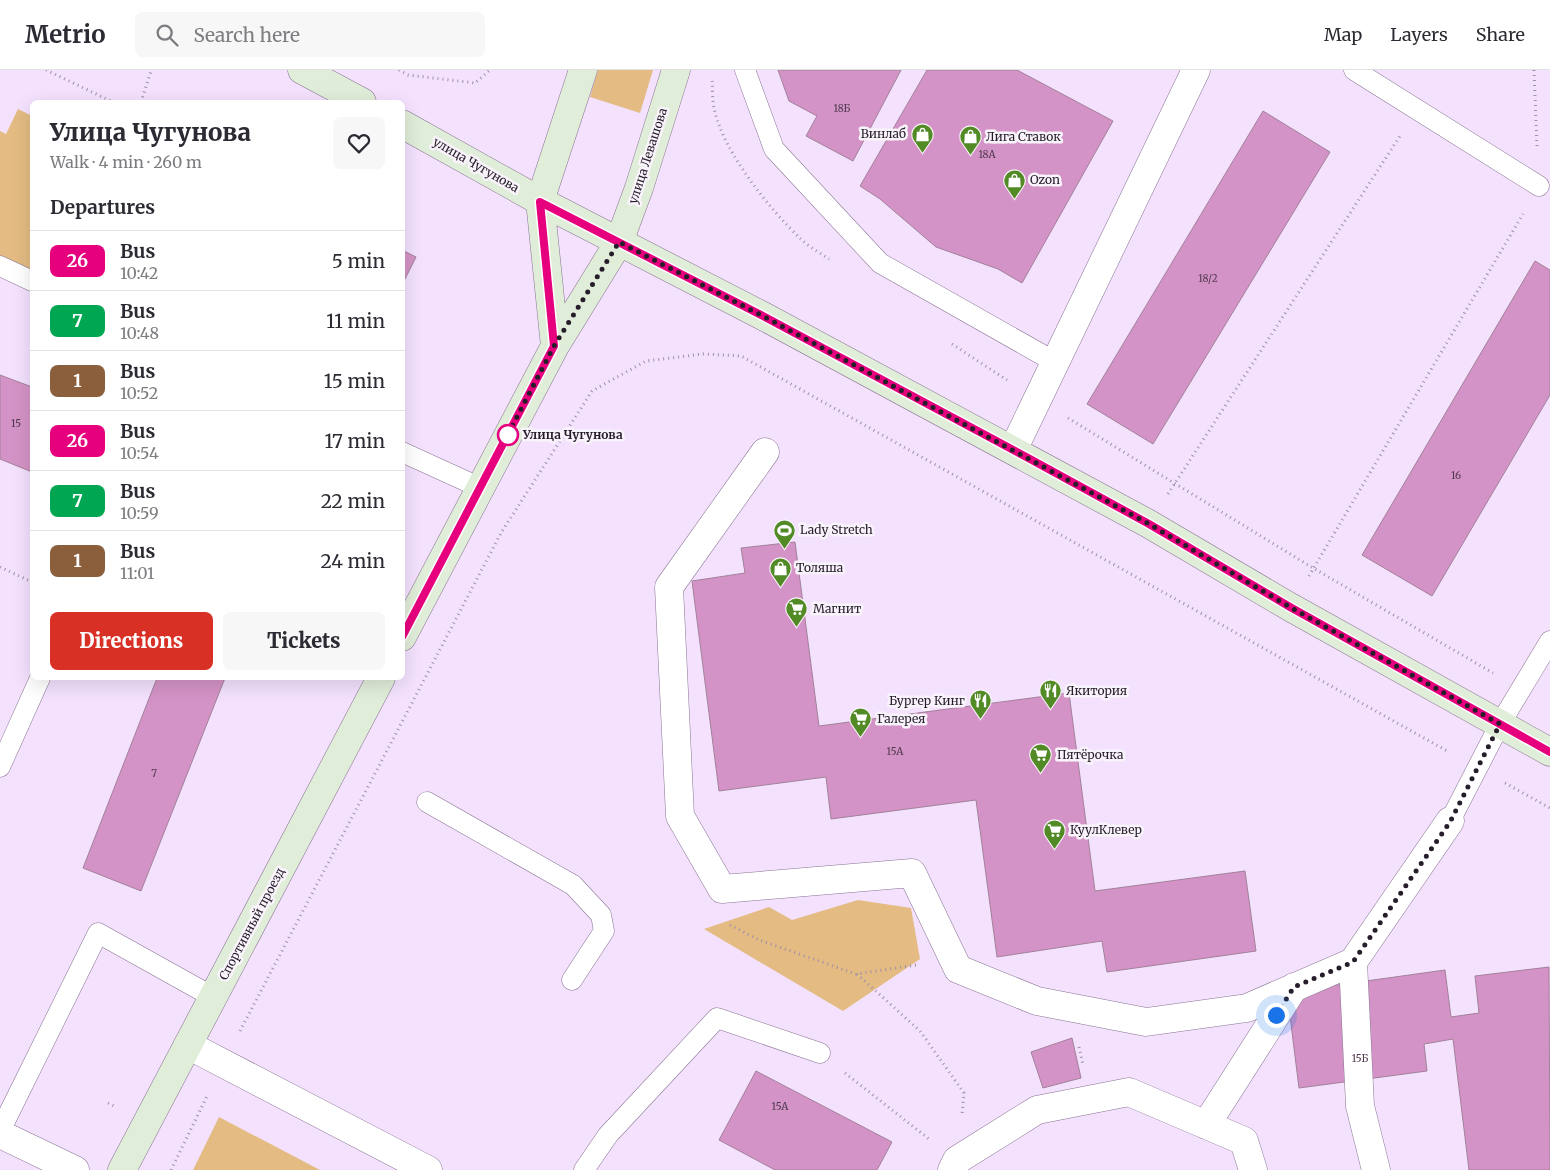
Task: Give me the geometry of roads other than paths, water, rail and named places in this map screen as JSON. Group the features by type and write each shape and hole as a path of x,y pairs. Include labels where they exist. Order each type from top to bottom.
{"main road":[{"path":"302,70 358,100"},
{"path":"554,346 540,202 583,70"},
{"name":"улица Левашова","path":"619,242 639,188 676,70"},
{"name":"улица Чугунова","path":"405,126 540,202 763,316 1149,524 1290,607 1550,752"},
{"path":"405,630 554,346 619,242"},
{"name":"Спортивный проезд","path":"122,1170 380,680"}],"street":[{"path":"1013,450 1196,70"},
{"path":"765,452 669,587 680,816 722,888 912,873 958,969 1037,1001 1146,1022 1247,1008 1353,962 1450,822"},
{"path":"1353,962 1360,1106 1376,1170"},
{"path":"1206,1125 1294,987"},
{"path":"188,1045 428,1170"},
{"path":"954,1165 1037,1110 1129,1092 1244,1141 1253,1170"},
{"path":"0,1132 75,1170"}],"lane":[{"path":"745,70 774,149 880,262 1055,362"},
{"path":"1354,70 1539,186"},
{"path":"0,266 30,280"},
{"path":"405,453 481,488"},
{"path":"1450,822 1500,724 1550,641"},
{"path":"0,767 39,680"},
{"path":"427,802 573,885 601,915 604,931 572,980"},
{"path":"0,1132 98,933 213,997"},
{"path":"584,1170 608,1134 717,1018 820,1053"}],"place":[{"name":"Винлаб","path":"922,153"},
{"name":"Лига Ставок","path":"970,156"},
{"name":"Ozon","path":"1014,199"},
{"name":"Улица Чугунова","path":"508,435"},
{"name":"Lady Stretch","path":"784,549"},
{"name":"Толяша","path":"780,587"},
{"name":"Магнит","path":"797,628"},
{"name":"Якитория","path":"1050,710"},
{"name":"Бургер Кинг","path":"981,720"},
{"name":"Галерея","path":"861,738"},
{"name":"Пятёрочка","path":"1041,774"},
{"name":"КуулКлевер","path":"1054,849"}]}
